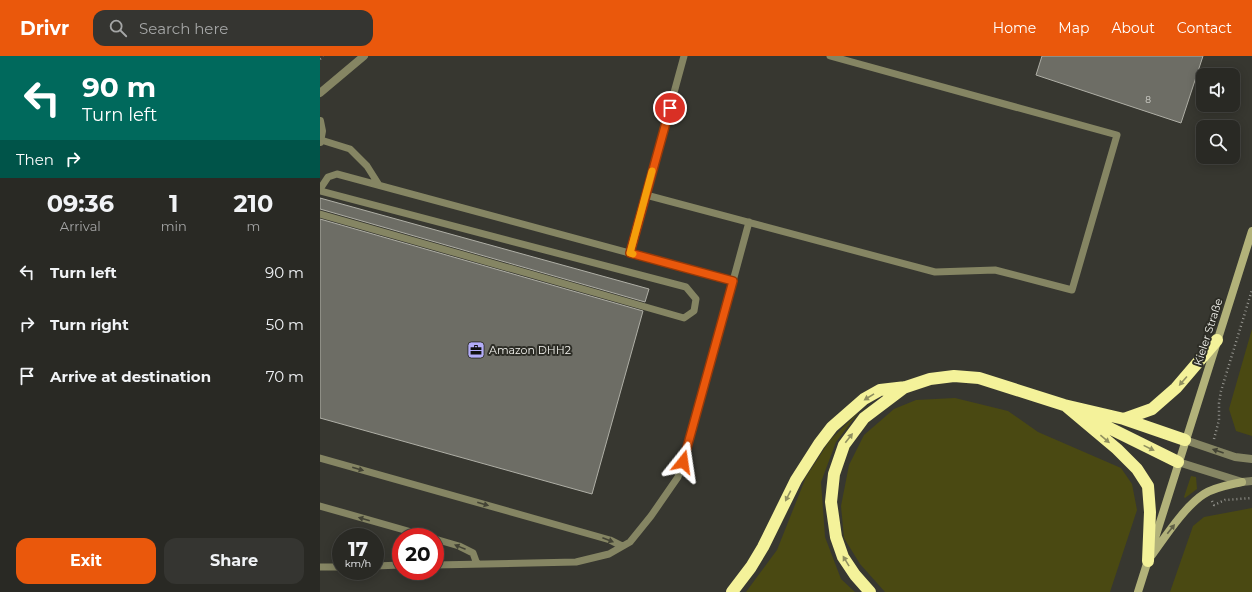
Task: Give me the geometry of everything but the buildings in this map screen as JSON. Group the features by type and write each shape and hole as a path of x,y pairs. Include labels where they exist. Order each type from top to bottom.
{"highway":[{"path":"1124,419 1152,409 1176,388 1217,340"},
{"path":"732,592 751,567 763,547 796,480 819,444 832,427 864,399 880,390 906,387 930,379 954,376 979,378 1064,405 1124,419 1185,440"},
{"path":"870,592 855,575 843,557 836,537 831,502 834,474 844,445 864,418 906,387"},
{"path":"1064,405 1178,462"},
{"path":"1064,405 1117,449 1137,469 1148,486 1150,512 1148,561"}],"main road":[{"name":"Kieler Straße","path":"1138,592 1252,231"},
{"path":"1148,561 1169,531 1202,495 1222,487 1242,482"}],"street":[{"path":"320,93 364,56"},
{"path":"320,121 322,131 320,141"},
{"path":"1185,440 1235,458 1252,459"},
{"path":"1178,462 1242,482 1252,481"}],"lane":[{"path":"630,253 684,56"},
{"path":"646,195 935,272 995,270 1072,290 1117,136 830,56"},
{"path":"320,141 350,149 367,166 379,184"},
{"path":"320,214 684,318 694,311 696,299 686,288 320,190 328,177 337,174 379,184 733,281"},
{"path":"444,565 576,562 609,554 630,542 651,516 678,476 749,222"},
{"path":"320,458 610,540 622,546"},
{"path":"320,506 397,528"},
{"path":"444,542 459,546 473,553 477,564"},
{"path":"320,567 332,567"}],"path":[{"path":"320,59 323,56"},
{"path":"1211,449 1219,420 1221,391 1252,290"},
{"path":"1207,492 1214,505 1225,500 1252,498"}],"shaded area":[{"path":"1252,329 1252,436 1236,431 1229,409"},
{"path":"955,398 1008,411 1038,432 1121,468 1132,484 1137,510 1110,592 885,592 860,564 844,538 841,506 849,465 864,435 894,409 916,400"},
{"path":"859,412 836,442 821,482 825,537 841,579 855,592 746,592 777,550 806,477 830,440"},
{"path":"1191,476 1196,477 1197,489 1185,498 1184,497"},
{"path":"1252,508 1252,592 1170,592 1193,526 1204,517"}],"slow traffic":[{"path":"633,254 630,253 652,171"}],"place":[{"name":"Amazon DHH2","path":"476,350"}],"route":[{"path":"670,108 630,253 733,281 683,462"}]}
